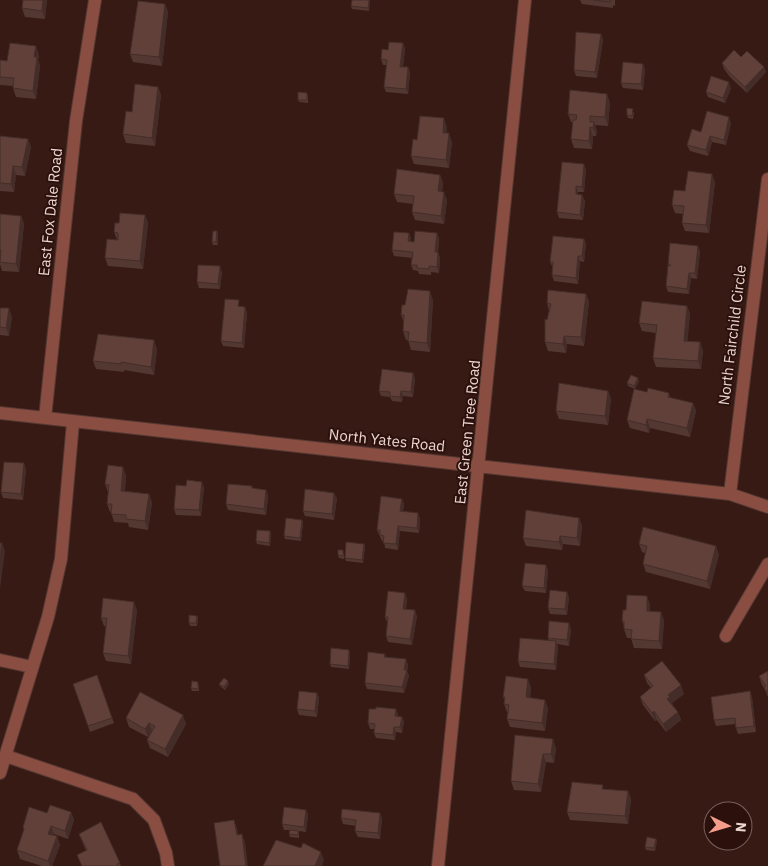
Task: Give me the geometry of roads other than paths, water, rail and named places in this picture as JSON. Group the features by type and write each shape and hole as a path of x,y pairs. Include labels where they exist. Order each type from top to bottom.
{"street":[{"name":"East Green Tree Road","path":"438,866 480,466 525,0"},
{"name":"East Fox Dale Road","path":"45,418 76,121 95,5"},
{"name":"North Fairchild Circle","path":"730,494 768,179"},
{"name":"North Yates Road","path":"0,413 730,494 768,507"},
{"path":"0,773 48,617 61,559 73,422"},
{"path":"726,636 768,564"},
{"path":"0,660 32,667"},
{"path":"6,756 133,799 154,820 166,853 168,866"}]}
